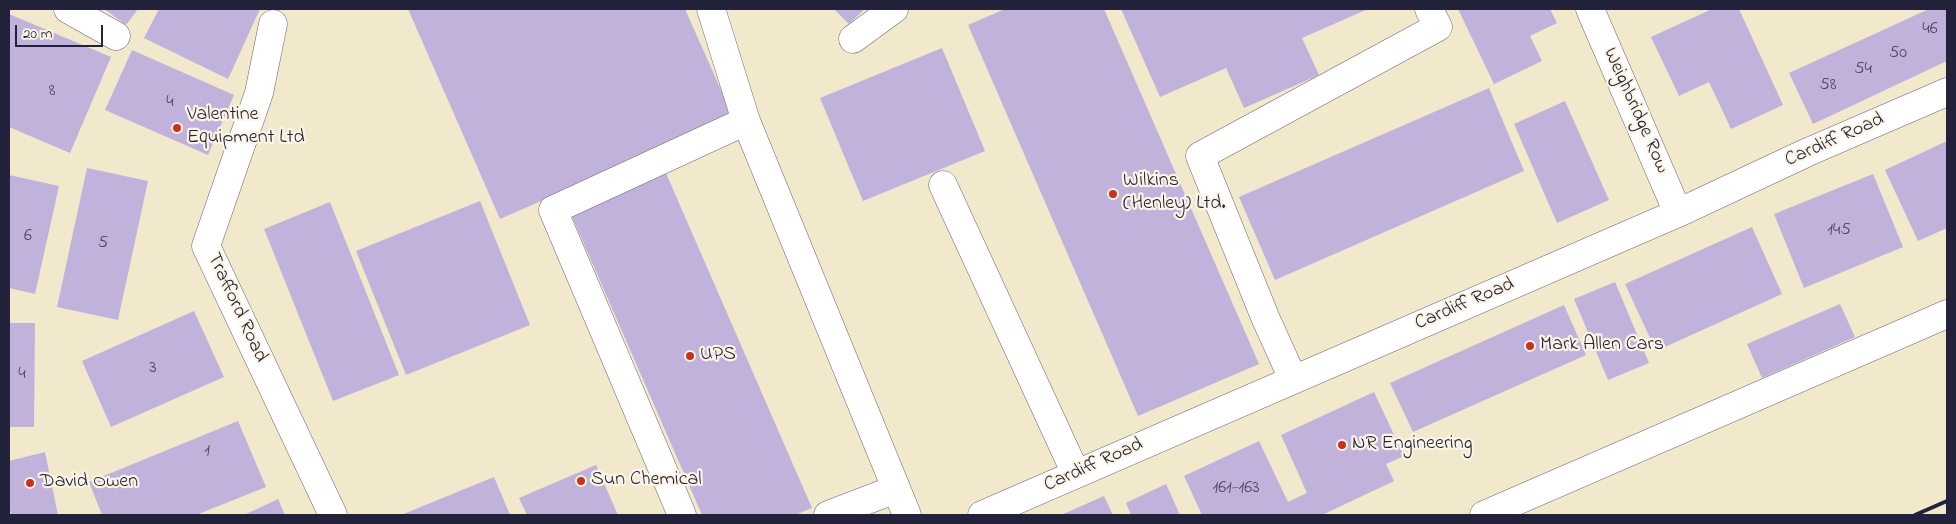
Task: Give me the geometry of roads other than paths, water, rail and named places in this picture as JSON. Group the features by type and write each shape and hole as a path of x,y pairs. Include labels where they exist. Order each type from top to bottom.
{"street":[{"path":"68,9 116,36"},
{"path":"711,9 746,121 907,515"},
{"path":"853,39 894,9"},
{"path":"1293,380 1265,317 1200,156 1438,27 1430,9"},
{"name":"Weighbridge Row","path":"1590,9 1678,213"},
{"name":"Trafford Road","path":"273,24 259,93 206,246 333,515"},
{"name":"Cardiff Road","path":"982,515 1678,213 1808,152 1947,92"},
{"path":"682,515 553,210 746,121"},
{"path":"943,185 1076,474"},
{"path":"1484,515 1947,314"},
{"path":"828,515 896,489"}],"railway":[{"path":"1915,515 1947,501"}],"place":[{"name":"Valentine Equipment Ltd","path":"177,128"},
{"name":"Wilkins (Henley) Ltd.","path":"1113,194"},
{"name":"Mark Allen Cars","path":"1530,346"},
{"name":"UPS","path":"690,356"},
{"name":"NR Engineering","path":"1342,445"},
{"name":"Sun Chemical","path":"581,481"},
{"name":"David Owen","path":"30,483"}]}
